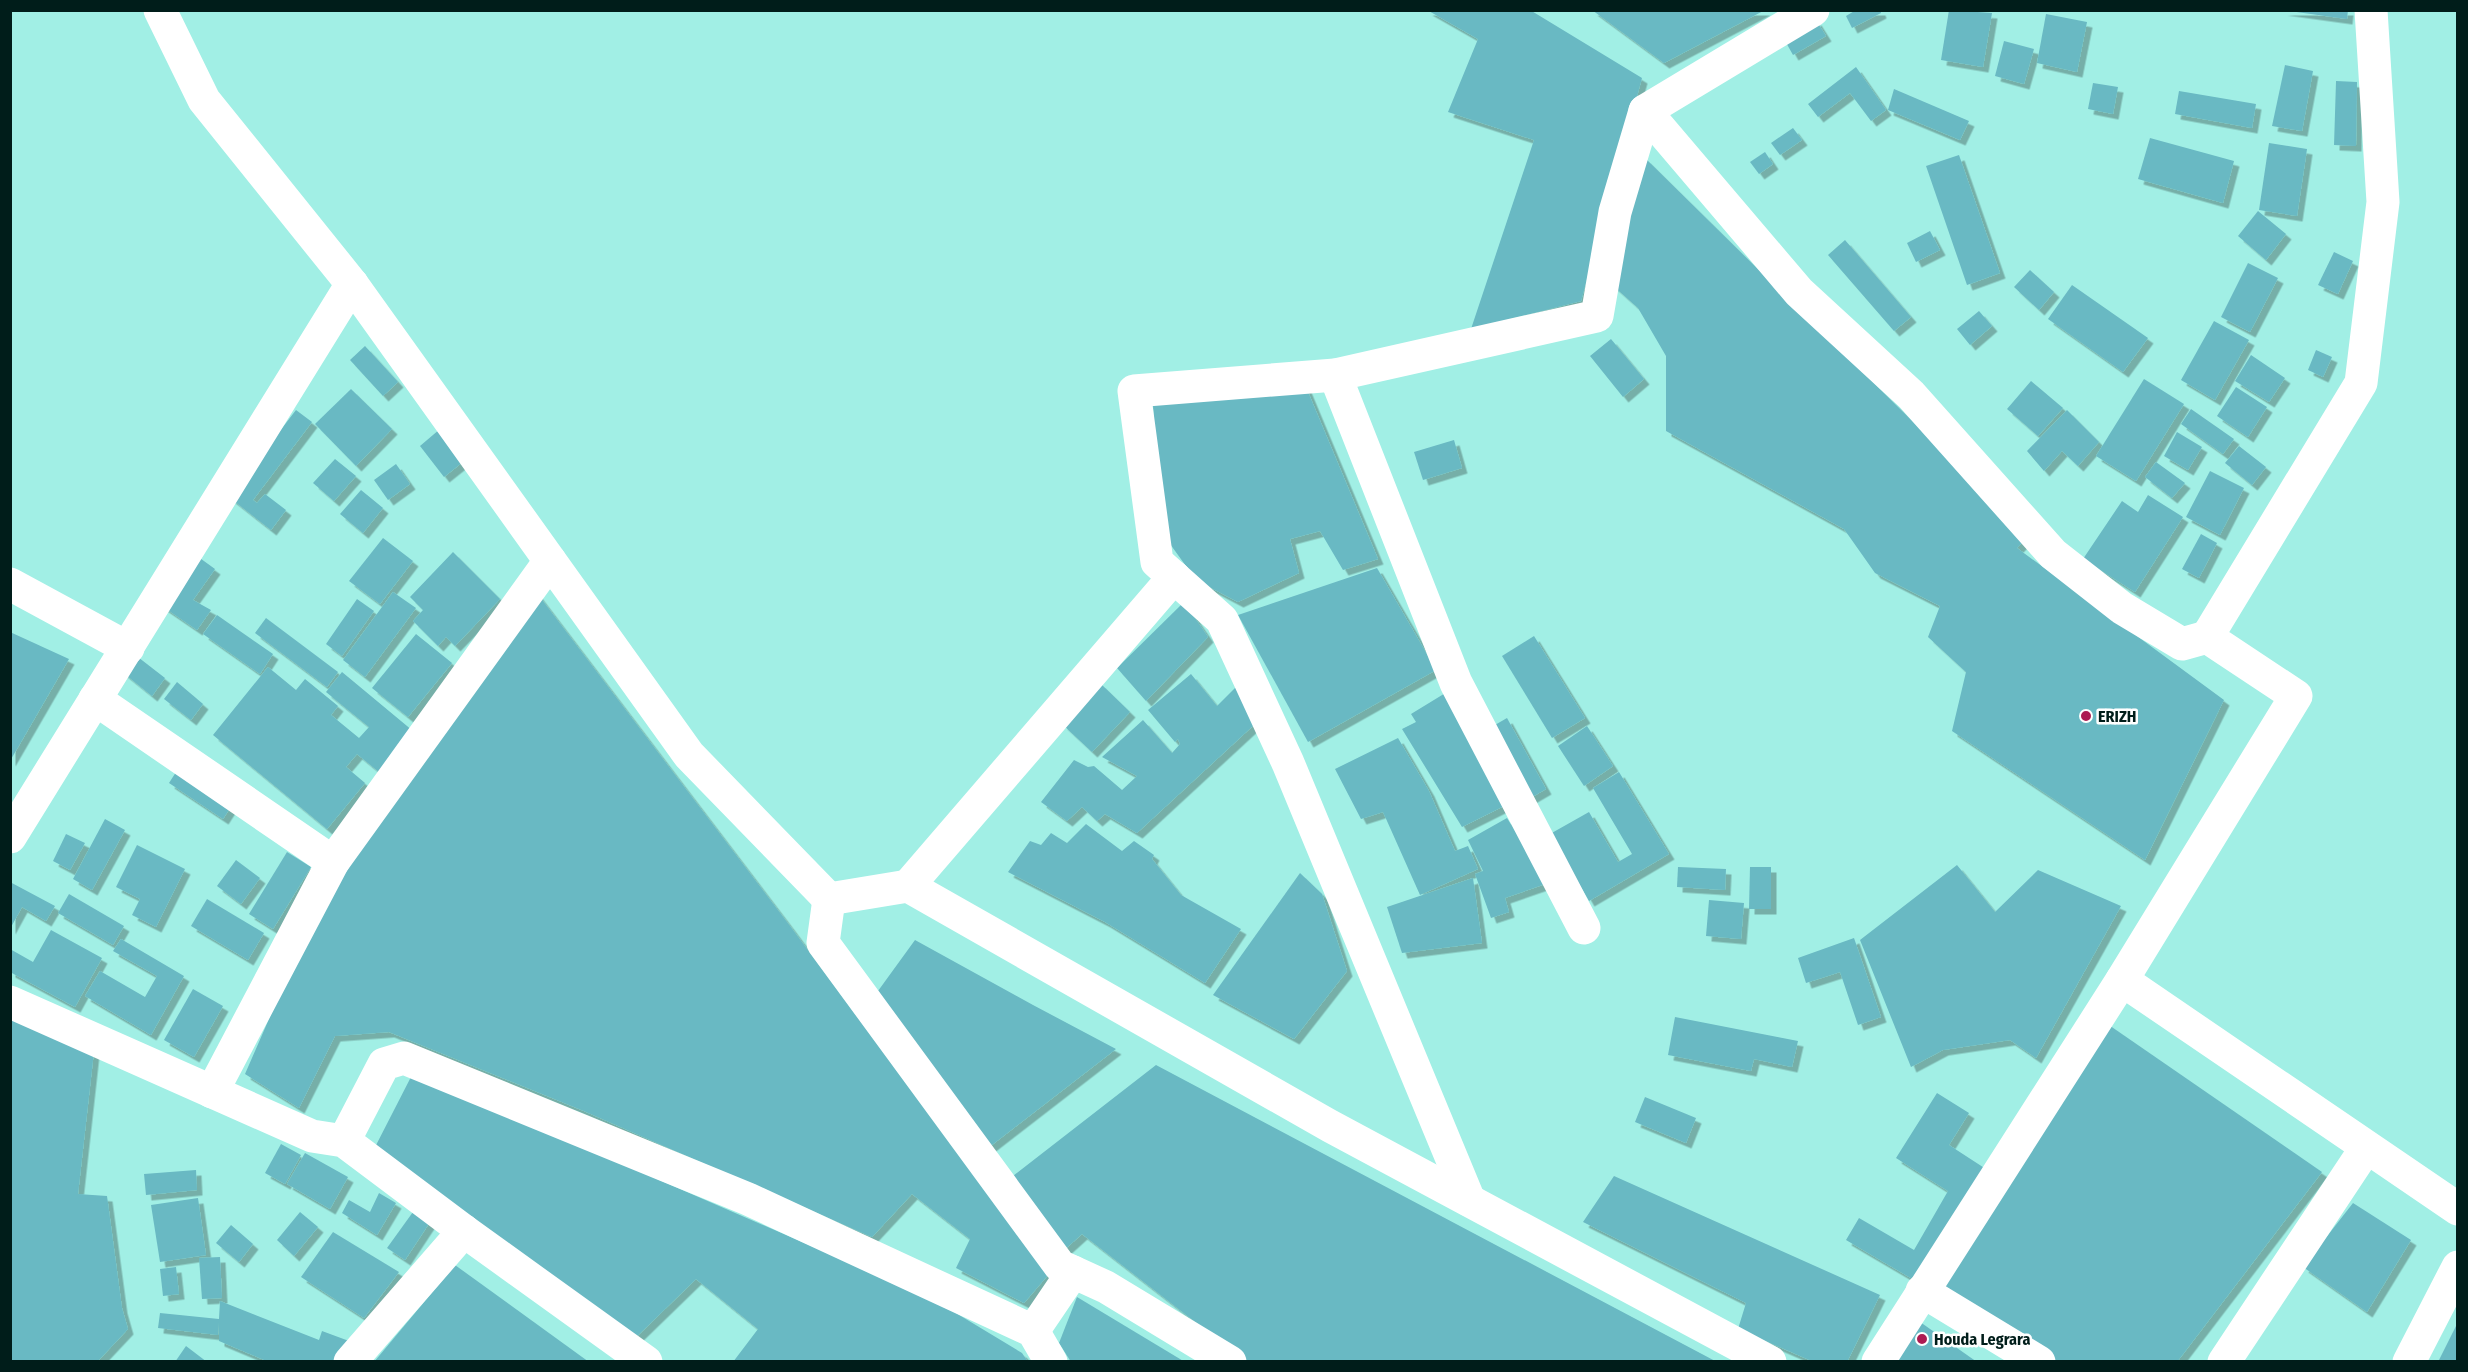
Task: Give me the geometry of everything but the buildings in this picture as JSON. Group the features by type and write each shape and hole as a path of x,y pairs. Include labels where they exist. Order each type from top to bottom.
{"street":[{"path":"160,10 204,100 352,284 689,755 829,899"},
{"path":"1469,1200 1297,784 1222,620 1157,561 1134,392 1335,375 1597,316 1615,213 1645,111 1813,10"},
{"path":"1645,111 1799,292 1911,395 2053,554 2122,608 2182,644 2207,637 2361,383 2383,202 2371,10"},
{"path":"10,837 352,284"},
{"path":"1335,375 1456,682 1584,928"},
{"path":"212,1092 333,862 550,561"},
{"path":"908,886 1174,577"},
{"path":"10,584 128,648"},
{"path":"1878,1362 2122,980 2296,696 2207,637"},
{"path":"95,699 333,862"},
{"path":"829,899 908,886 1330,1126 1770,1362"},
{"path":"829,899 824,943 1060,1266 1106,1287 1230,1362"},
{"path":"2122,980 2457,1209"},
{"path":"10,1002 312,1136 344,1141 646,1362"},
{"path":"344,1141 384,1064 404,1058 748,1199 1033,1331 1051,1362"},
{"path":"2224,1362 2366,1148"},
{"path":"350,1362 464,1231"},
{"path":"2409,1362 2457,1267"},
{"path":"1033,1331 1073,1272"},
{"path":"1922,1292 2039,1362"}],"place":[{"name":"ERIZH","path":"2086,716"},
{"name":"Houda Legrara","path":"1922,1339"}]}
